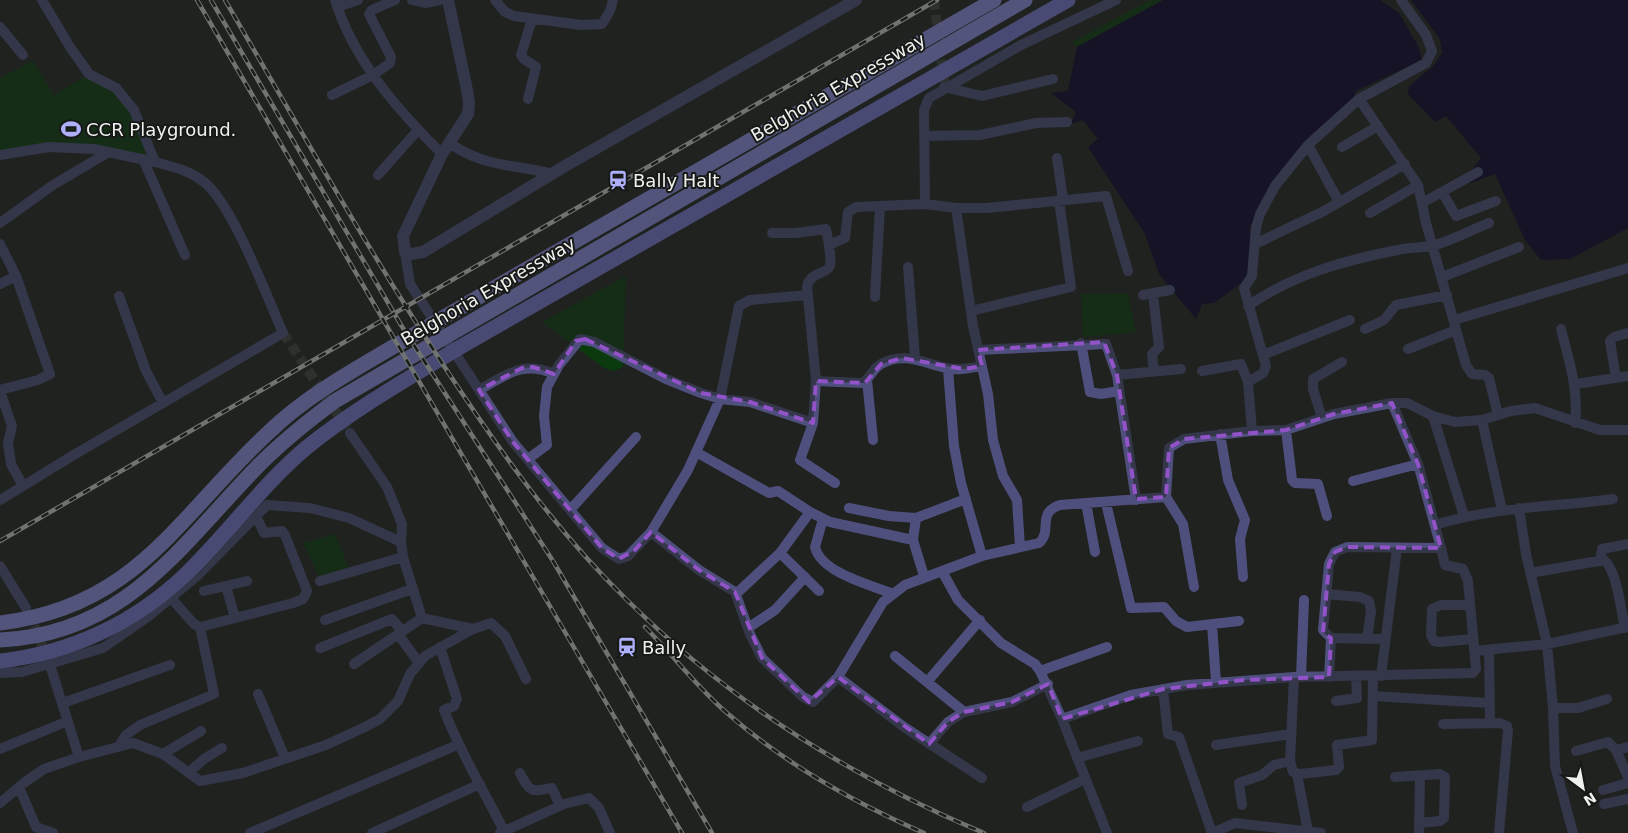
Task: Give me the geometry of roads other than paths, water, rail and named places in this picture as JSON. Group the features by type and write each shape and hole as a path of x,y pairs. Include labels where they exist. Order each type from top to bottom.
{"highway":[{"name":"Belghoria Expressway","path":"0,623 53,612 76,604 119,580 159,548 268,432 296,408 357,368 994,0"},
{"name":"Belghoria Expressway","path":"0,640 47,634 86,620 128,596 169,563 254,470 285,440 336,402 1025,0"}],"main road":[{"path":"0,661 30,658 60,650 93,637 132,615 188,573 267,486 306,448 381,395 462,346 1068,0"}],"street":[{"path":"42,0 70,47 89,74 116,88 134,110 155,162"},
{"path":"358,0 336,3 345,26 373,75 395,106 442,154"},
{"path":"332,96 373,75 390,63 391,57 369,14 372,10 394,0"},
{"path":"412,0 425,3 440,0"},
{"path":"448,0 453,16 469,102 468,114 442,154 403,236 410,284 513,442 602,548 619,559 628,556 651,532 696,452 720,399 740,306 750,300 808,296"},
{"path":"498,1 505,12 580,25 602,24 610,11 613,0"},
{"path":"405,252 417,254 423,252 553,174 856,0"},
{"path":"925,204 924,136 926,103 929,98 944,85 1021,45 1098,11 1116,0"},
{"path":"1248,382 1266,370 1264,355 1244,288 1252,276 1260,214 1280,180 1308,145 1359,99 1409,72 1426,62 1429,58 1431,45 1401,0"},
{"path":"528,99 536,67 524,60 521,55 532,18"},
{"path":"0,27 24,56"},
{"path":"944,85 982,96 1054,79"},
{"path":"1359,99 1418,185 1432,246 1469,370 1472,374 1485,375 1489,378 1498,415"},
{"path":"924,136 980,135 1036,124 1066,122"},
{"path":"1342,147 1378,126"},
{"path":"378,175 418,130"},
{"path":"450,143 468,156 484,162 553,174"},
{"path":"1308,145 1339,202"},
{"path":"0,155 48,147 94,149 185,170 204,182 217,195 239,236 283,333 0,500"},
{"path":"0,223 53,185 109,152"},
{"path":"970,311 1071,287 1057,158"},
{"path":"143,159 184,255"},
{"path":"1255,244 1339,202 1405,164"},
{"path":"1422,203 1478,172"},
{"path":"1370,213 1418,185"},
{"path":"1442,192 1456,216 1496,201"},
{"path":"829,245 845,238 848,212 851,209 925,204 956,208 987,208 1106,196 1128,271"},
{"path":"875,297 880,206"},
{"path":"956,208 970,311 988,394 993,440 1003,476 1017,500 1020,547"},
{"path":"1248,306 1286,283 1358,258 1409,248 1432,246 1489,223"},
{"path":"772,233 796,233 826,229 830,266 828,270 814,275 808,282 816,381 813,423 800,460 803,464 836,483"},
{"path":"0,244 16,276 50,374 38,380 0,390 12,426 8,443 11,464 24,486"},
{"path":"1442,277 1519,247"},
{"path":"908,267 915,358"},
{"path":"1408,349 1455,325 1627,270"},
{"path":"0,284 16,276"},
{"path":"1154,371 1152,354 1159,347 1148,294 1170,290"},
{"path":"1365,330 1384,320 1396,305 1447,295"},
{"path":"119,296 146,371 164,403"},
{"path":"1264,355 1350,320"},
{"path":"1561,329 1576,384 1578,398 1575,423"},
{"path":"1616,378 1610,341 1614,337 1628,333"},
{"path":"528,459 546,445 545,398 554,374 576,341 585,339 666,379 720,399 750,402 813,423"},
{"path":"978,350 1081,343 1106,344 1117,375 1136,500"},
{"path":"1081,343 1090,392 1101,394 1119,391"},
{"path":"816,381 852,383 867,380 881,364 902,358 915,358 948,368 982,366"},
{"path":"1322,418 1313,389 1313,379 1342,362"},
{"path":"1202,371 1242,364 1248,382 1252,431"},
{"path":"479,390 522,368 533,367 554,374"},
{"path":"948,368 954,446 982,556"},
{"path":"1117,375 1181,369"},
{"path":"1576,384 1628,376"},
{"path":"867,380 873,440"},
{"path":"1062,719 1131,695 1216,682 1297,677 1473,673 1476,669 1466,575 1463,570 1445,565 1418,464 1392,403"},
{"path":"1194,587 1183,524 1166,497 1169,448 1184,439 1252,431 1286,430 1322,418 1392,403 1407,403 1433,416 1455,422 1482,420 1522,409 1535,408 1600,430 1628,430"},
{"path":"1433,416 1464,516"},
{"path":"1482,420 1502,510"},
{"path":"1286,430 1292,480 1295,483 1318,484 1327,516"},
{"path":"350,433 387,486 402,524 401,542 403,557 422,618"},
{"path":"1220,434 1228,480 1245,520 1240,539 1243,578"},
{"path":"570,510 636,437"},
{"path":"696,452 770,493 781,492 823,519 874,533 913,540"},
{"path":"1353,481 1418,464"},
{"path":"651,532 693,566 736,594 748,628 762,658 809,702 818,698 838,677 883,602 905,585 924,576 942,572 982,556 1042,541 1047,514 1050,509 1060,505 1166,497"},
{"path":"849,508 889,516 916,518 966,499"},
{"path":"1435,525 1464,516 1502,510 1569,505 1613,499"},
{"path":"1106,503 1131,607 1164,607 1176,621 1187,627 1239,621"},
{"path":"0,673 22,672 103,648 149,616 197,576 267,504 310,508 349,518 401,542"},
{"path":"1086,504 1096,552"},
{"path":"1519,508 1530,573 1547,644 1553,708 1555,766 1573,833"},
{"path":"736,594 780,553 810,512"},
{"path":"171,598 194,624 200,627 293,603 306,595 307,591 285,534 282,531 266,534 256,516"},
{"path":"916,518 913,540 924,576"},
{"path":"823,519 814,547 822,560 834,570 893,594"},
{"path":"1600,561 1602,549 1628,544"},
{"path":"1384,639 1331,638 1323,630 1329,564 1335,552 1347,547 1440,548"},
{"path":"1297,774 1336,770 1339,767 1337,745 1372,740 1373,696 1389,616 1397,548"},
{"path":"780,553 819,591"},
{"path":"320,581 403,557"},
{"path":"1474,651 1547,644 1626,627 1611,568 1604,560 1530,573"},
{"path":"0,566 26,608"},
{"path":"942,572 958,600 1001,643 1035,664 1040,671 1048,684 1107,833"},
{"path":"748,628 775,610 805,577"},
{"path":"204,591 247,580"},
{"path":"226,586 236,618"},
{"path":"325,620 412,590"},
{"path":"1326,594 1360,598 1369,601 1371,611 1367,639"},
{"path":"1304,600 1290,761 1292,770 1297,774 1308,832"},
{"path":"1469,605 1441,605 1432,609 1431,635 1434,641 1439,642 1473,639"},
{"path":"354,664 422,618 473,628"},
{"path":"320,648 392,619 419,663"},
{"path":"927,682 980,620"},
{"path":"0,803 44,769 119,746 133,744 164,754 200,781 243,773 326,745 380,718 398,700 410,674 425,656 473,628 491,623 505,636 526,679"},
{"path":"1212,624 1216,682"},
{"path":"119,746 132,729 214,694 200,627"},
{"path":"1329,677 1331,638"},
{"path":"440,647 457,699 454,706 444,710 457,744 480,784 502,832 560,806 589,798 599,808 610,833"},
{"path":"1040,671 1107,647"},
{"path":"1489,650 1490,723"},
{"path":"895,656 964,712"},
{"path":"50,664 79,757"},
{"path":"63,703 170,665"},
{"path":"1336,701 1357,698 1356,676"},
{"path":"838,677 928,744 982,778"},
{"path":"928,744 948,722 964,712 1012,702 1048,684"},
{"path":"1163,689 1168,734 1179,737 1212,833 1235,823 1321,833"},
{"path":"258,694 285,758"},
{"path":"1373,696 1489,703"},
{"path":"1553,708 1578,708 1607,699"},
{"path":"0,749 68,721"},
{"path":"1443,724 1504,723 1508,730 1499,833"},
{"path":"164,754 201,731"},
{"path":"1216,745 1291,734"},
{"path":"1077,758 1138,741"},
{"path":"1576,751 1603,742 1612,744 1628,777"},
{"path":"250,833 457,744"},
{"path":"1616,750 1628,747"},
{"path":"189,772 204,759 222,748"},
{"path":"1242,805 1239,783 1262,775 1274,765 1290,761"},
{"path":"520,773 528,788 533,791 552,788 560,806"},
{"path":"1395,777 1443,775 1446,785 1444,818 1419,828 1420,776"},
{"path":"1027,807 1085,779"},
{"path":"1603,790 1628,783"},
{"path":"372,833 480,784"},
{"path":"19,787 36,827 52,833"},
{"path":"1604,804 1628,799"}],"tunnel":[{"path":"934,0 944,82"},
{"path":"283,333 350,433"},
{"path":"28,612 47,657"}],"railway":[{"path":"197,0 682,833"},
{"path":"211,0 401,325 553,561 712,833"},
{"path":"225,0 413,319 484,426 528,487 575,545 627,600 666,637 750,704 794,734 887,788 984,833"},
{"path":"0,541 937,0"},
{"path":"645,627 716,703 772,749 846,795 924,833"}],"place":[{"name":"CCR Playground.","path":"71,129"},
{"name":"Bally Halt","path":"618,180"},
{"name":"Bally","path":"627,647"}]}
